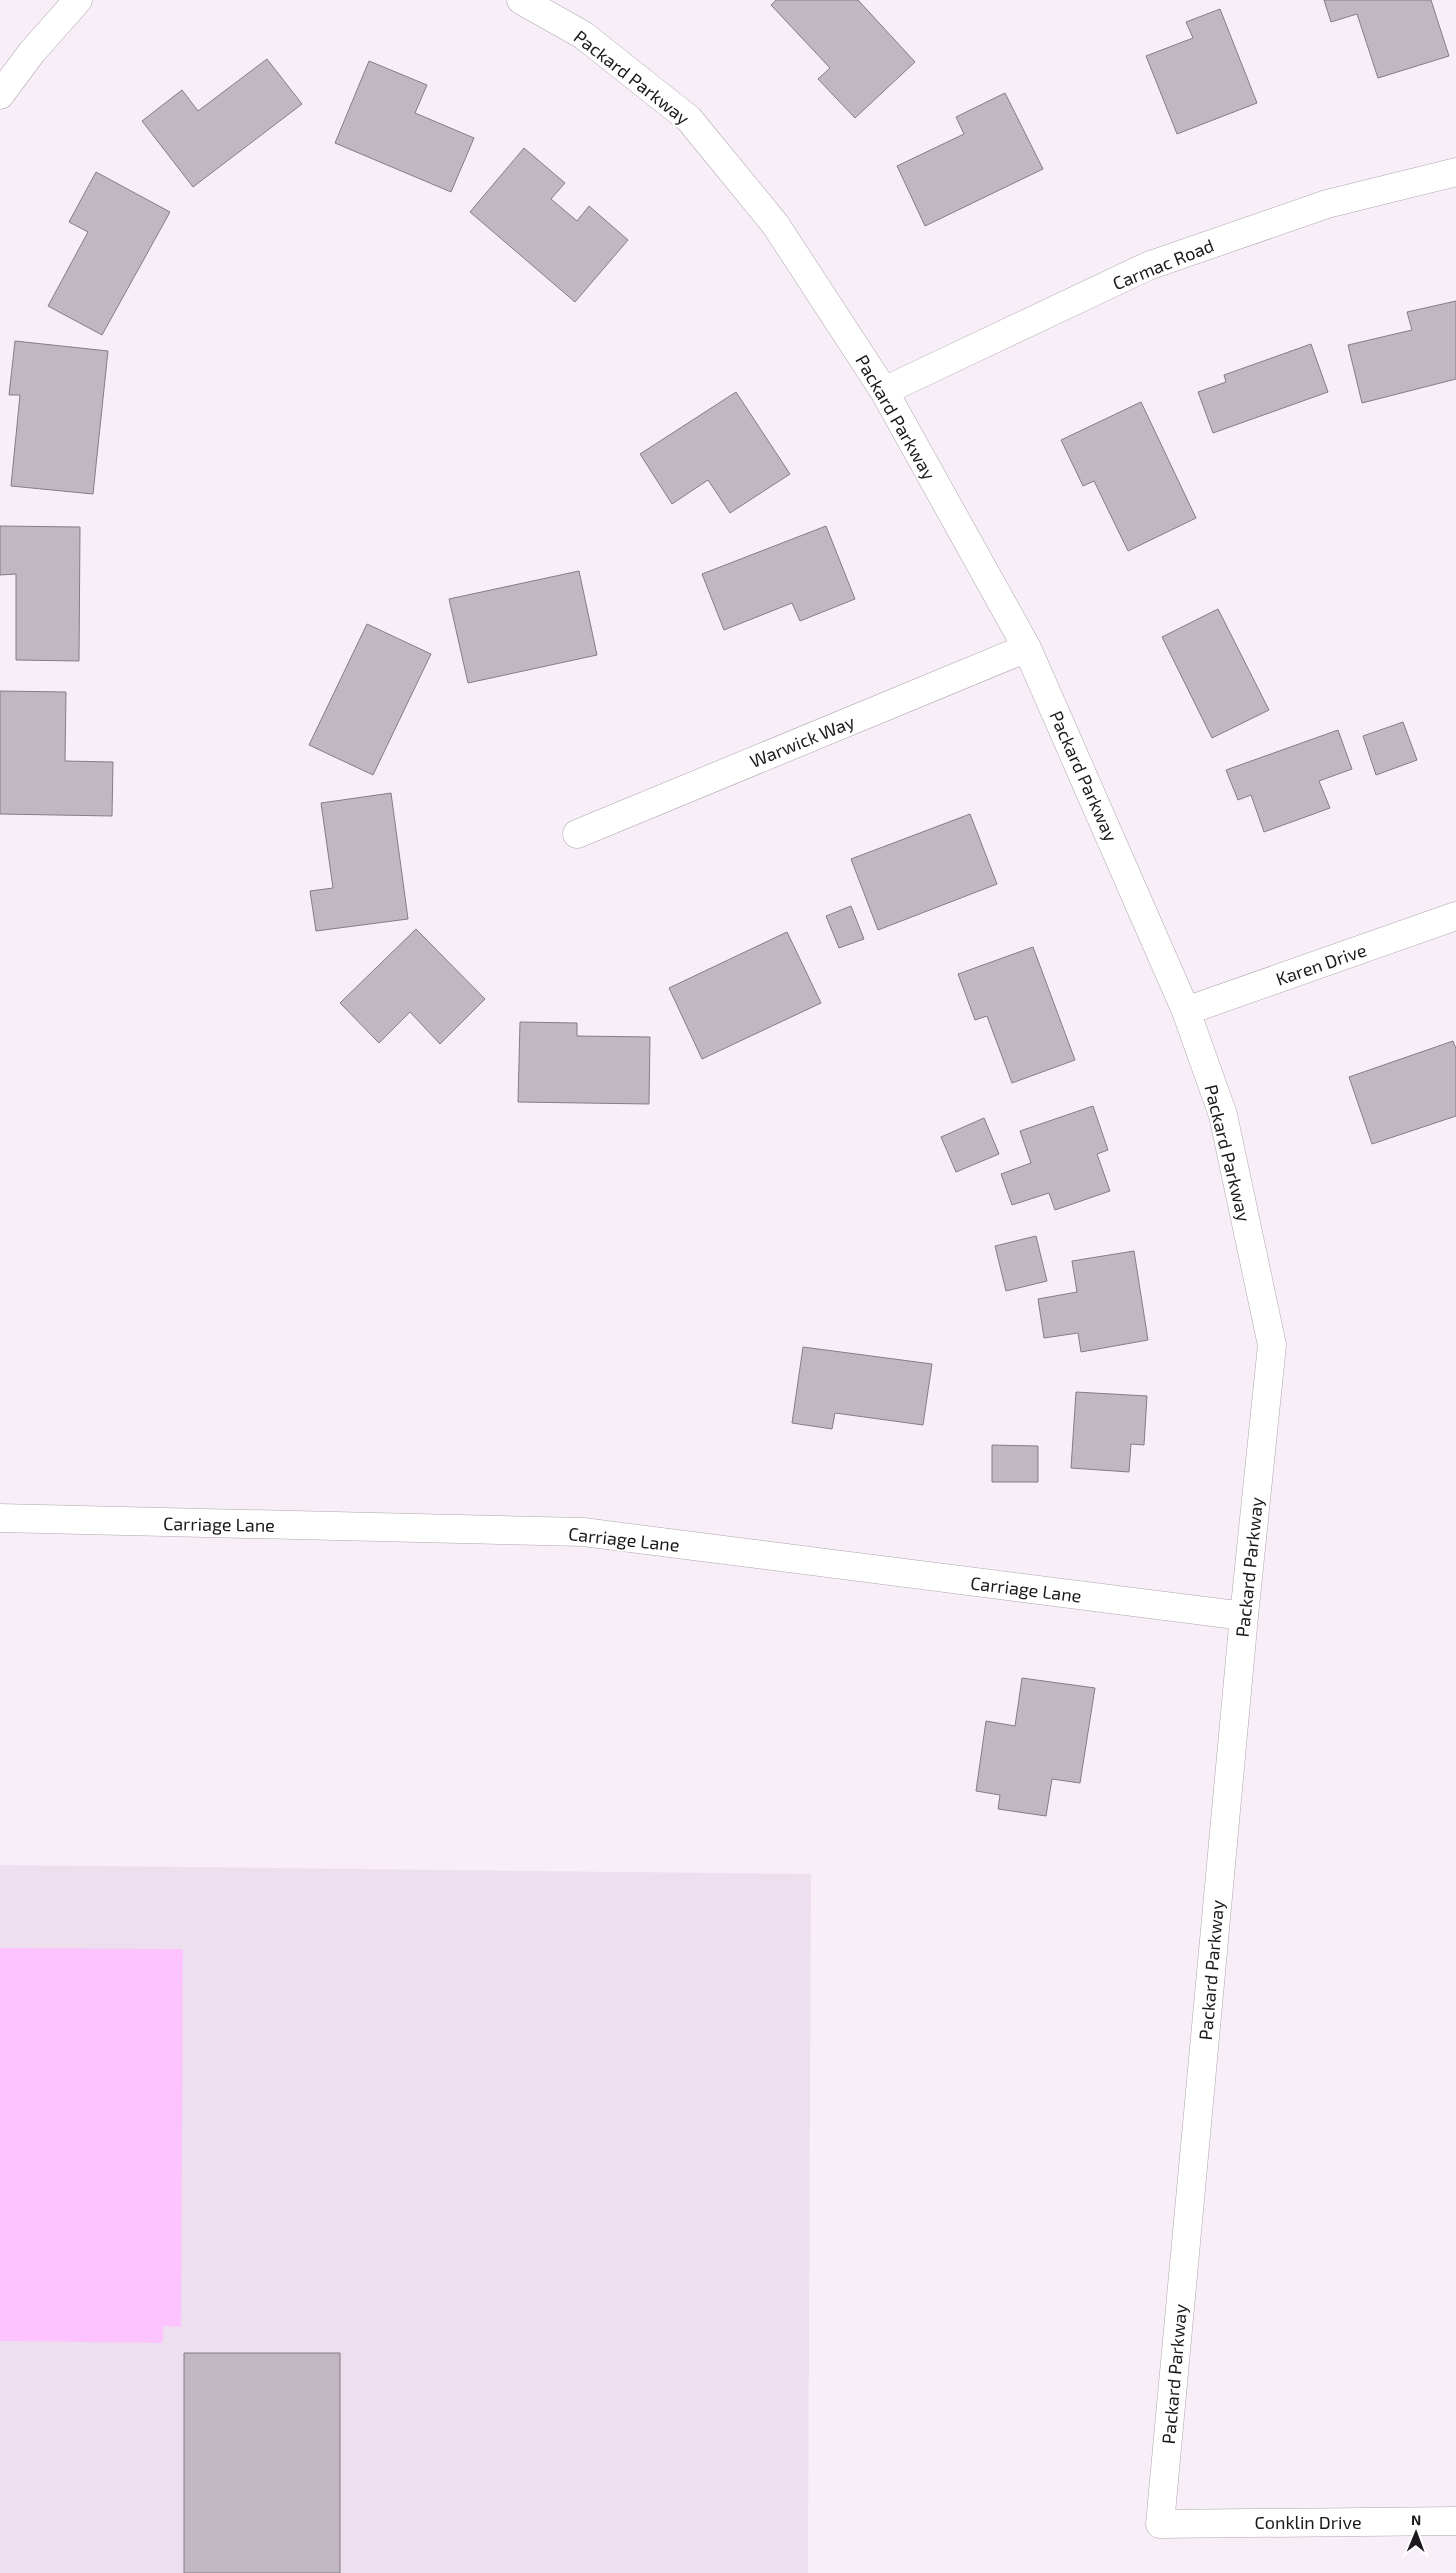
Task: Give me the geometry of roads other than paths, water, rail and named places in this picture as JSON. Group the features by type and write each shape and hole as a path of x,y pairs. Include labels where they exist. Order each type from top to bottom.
{"street":[{"path":"0,96 32,52 78,0"},
{"name":"Packard Parkway","path":"521,0 583,35 689,118 775,224 884,391 1027,648 1186,1012 1223,1115 1272,1345 1244,1616 1160,2524"},
{"name":"Carmac Road","path":"884,391 1148,266 1327,204 1456,172"},
{"name":"Warwick Way","path":"577,834 1027,648"},
{"name":"Karen Drive","path":"1186,1012 1456,916"},
{"name":"Carriage Lane","path":"0,1518 583,1532 1244,1616"},
{"name":"Conklin Drive","path":"1160,2524 1456,2521"}]}
